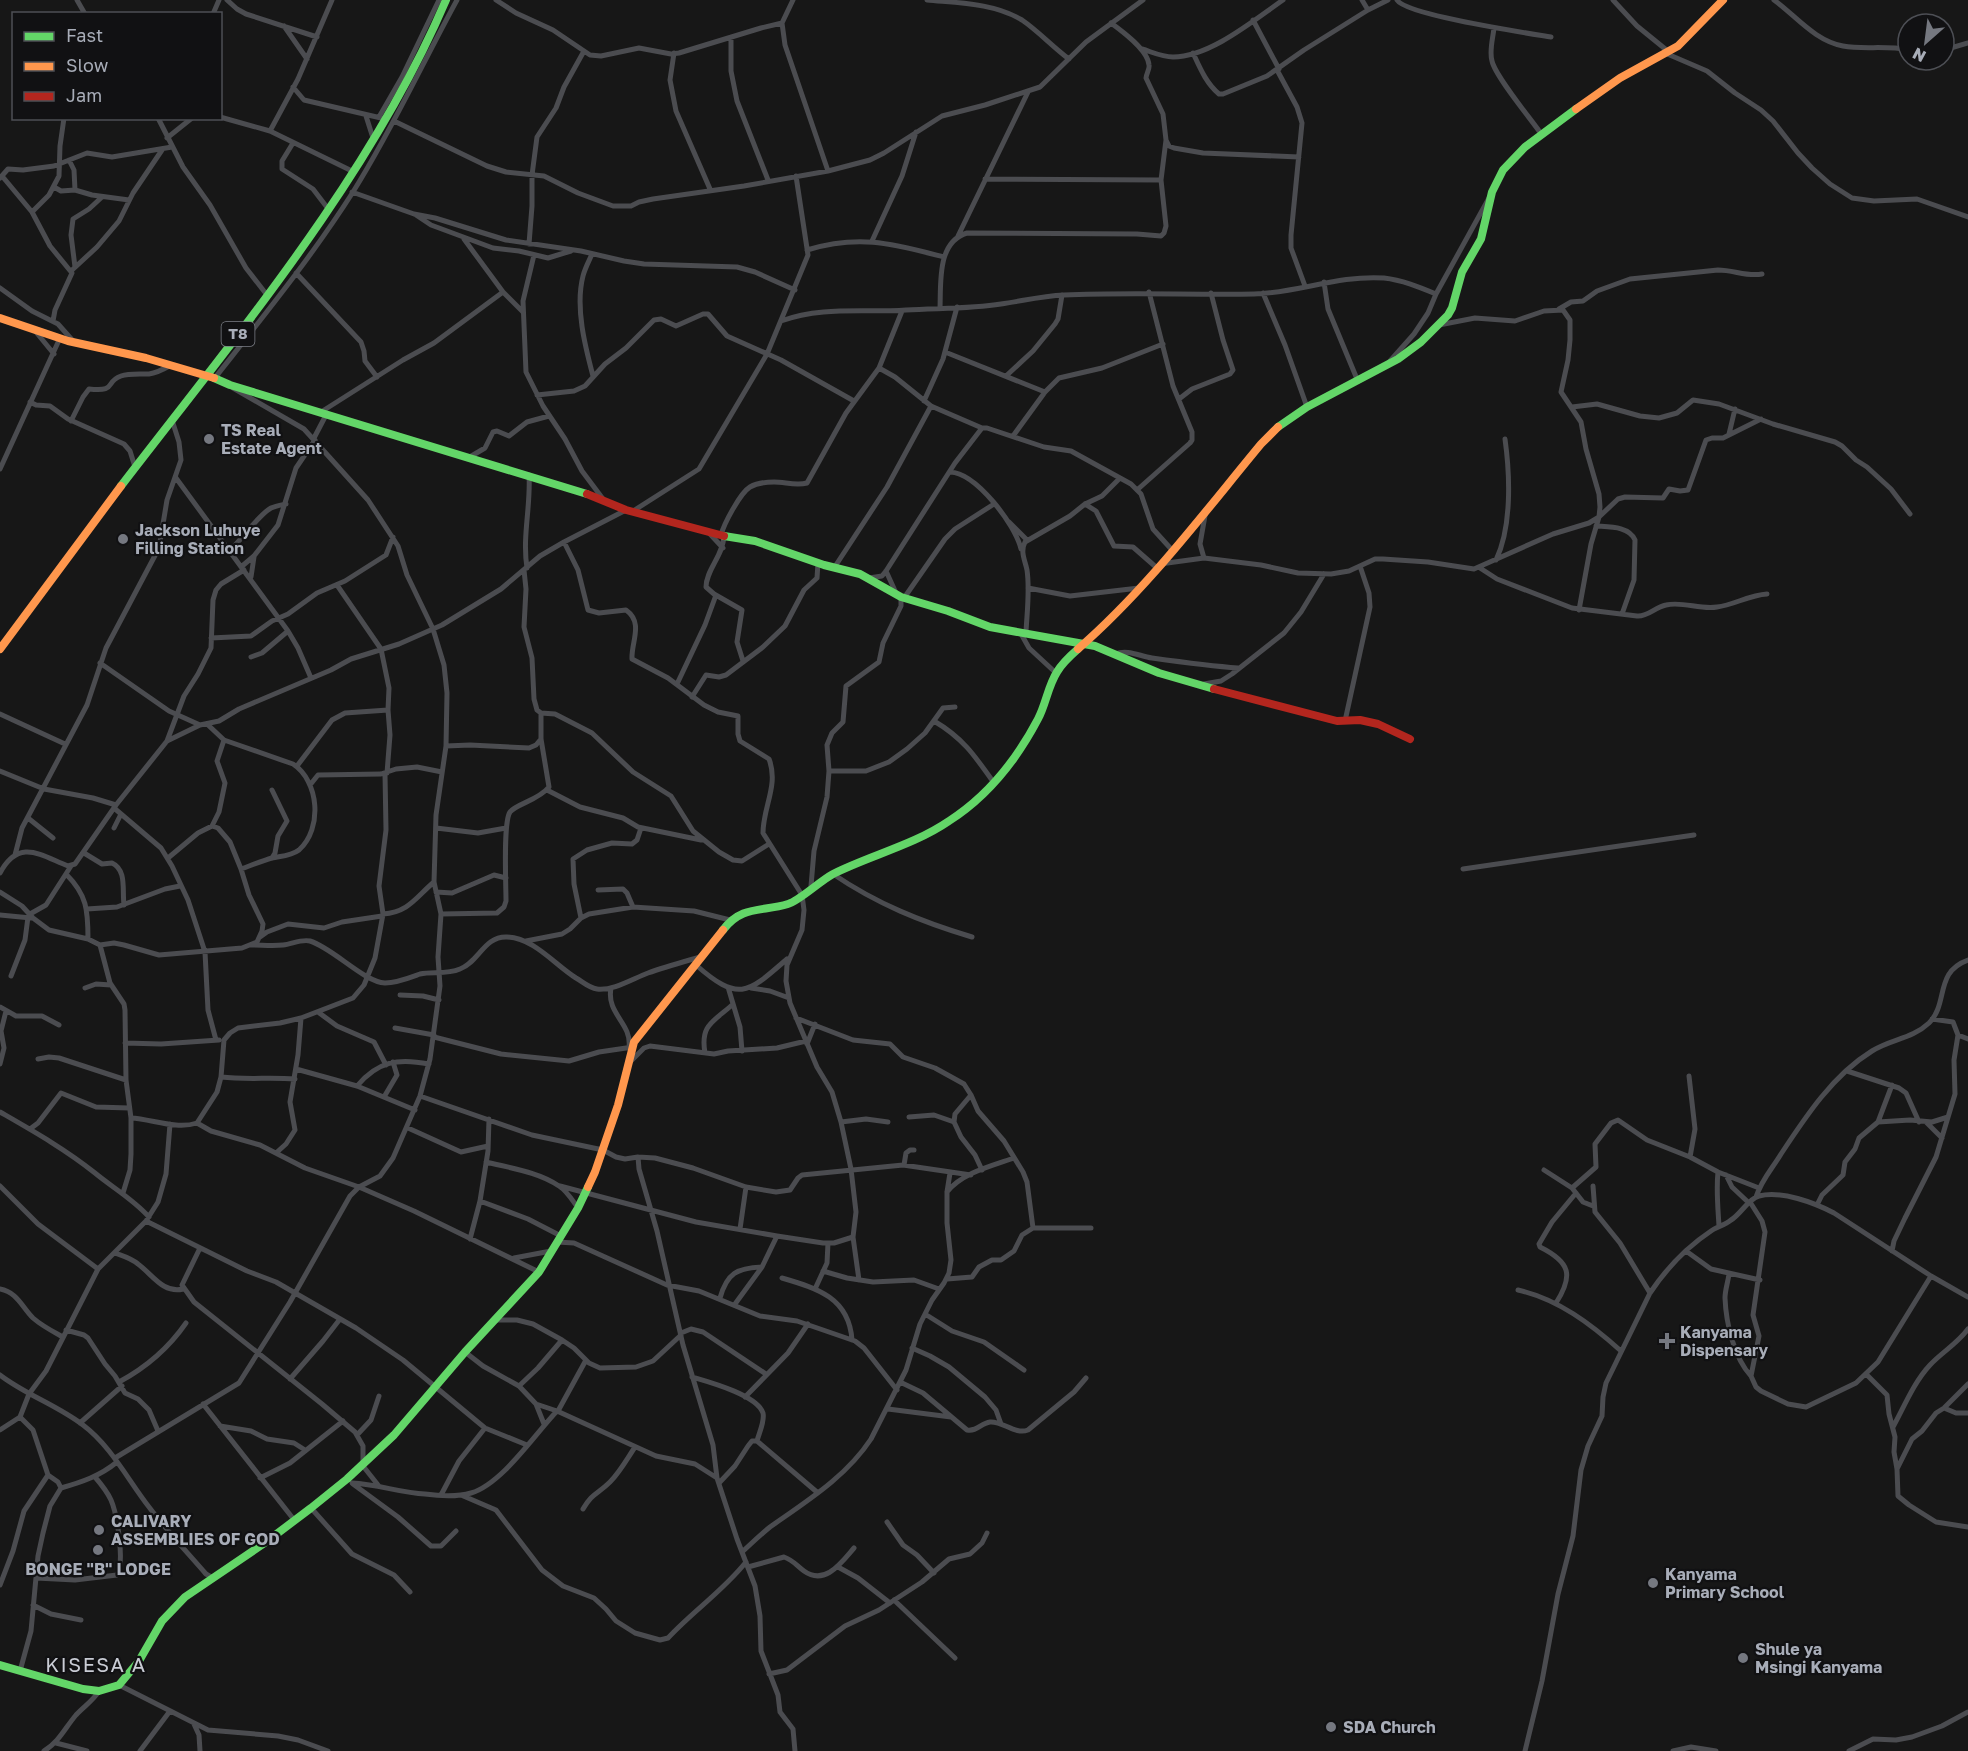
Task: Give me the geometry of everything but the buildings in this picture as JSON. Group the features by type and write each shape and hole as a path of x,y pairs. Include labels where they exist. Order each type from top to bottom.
{"street":[{"path":"226,0 237,9 317,37"},
{"path":"270,131 307,59 332,1 324,0"},
{"path":"210,377 296,273 352,192 386,119 402,77 439,0"},
{"name":"T8","path":"0,649 135,467 210,377 328,210 386,119 446,0"},
{"path":"386,119 457,0"},
{"path":"496,0 516,14 553,30 584,51 601,56 639,48 674,53 782,24"},
{"path":"793,0 782,24 788,58 828,171"},
{"path":"927,0 973,4 1004,12 1023,21 1069,59"},
{"path":"286,99 300,97 366,116 386,119 487,166 506,172 544,176 578,193 623,208 653,199 828,171 870,160 949,114 1040,87 1086,42 1143,0"},
{"path":"1142,49 1172,57 1193,53 1241,29 1283,0"},
{"path":"1362,0 1368,10"},
{"path":"1193,53 1203,75 1219,94 1258,81 1368,10 1388,0"},
{"path":"1397,0 1403,6 1494,28 1551,37"},
{"path":"1613,0 1637,26 1667,52 1707,70 1735,93 1761,110 1812,168 1830,184 1852,198 1874,201 1917,199 1968,217"},
{"path":"1389,363 1428,314 1436,294 1503,170 1525,147 1620,78 1686,39 1723,0"},
{"path":"1774,0 1800,22 1831,42 1845,46 1896,48"},
{"path":"1253,21 1301,118 1291,248 1305,286"},
{"path":"958,236 967,233 1161,236 1164,233 1166,226 1161,180 1166,140 1163,114 1146,78 1149,64 1142,49 1111,23"},
{"path":"284,26 307,59"},
{"path":"1494,28 1492,64 1542,135"},
{"path":"731,37 731,71 737,101 768,180"},
{"path":"529,244 532,175 540,130 556,108 564,87 584,51"},
{"path":"674,53 670,80 676,111 710,189"},
{"path":"293,87 300,97"},
{"path":"940,308 944,257 958,236 1028,92"},
{"path":"366,116 374,140"},
{"path":"222,118 270,131 354,172"},
{"path":"32,212 43,202 59,176 58,165 64,120"},
{"path":"159,120 183,167 210,205 242,262 267,295"},
{"path":"167,138 190,120"},
{"path":"872,240 902,176 916,132"},
{"path":"1166,140 1169,146 1179,150 1299,157"},
{"path":"293,143 282,161 282,169 314,189 328,210"},
{"path":"60,146 63,153 71,159 75,190"},
{"path":"73,269 50,246 32,212 1,177 8,169 22,170 58,165 87,153 112,157 172,147"},
{"path":"73,269 97,248 119,221 129,200 162,150"},
{"path":"167,741 203,725 219,721 239,709 351,659 399,644 434,629 501,589 540,556 612,516 630,510 699,469 767,354 806,261 807,249 796,176"},
{"path":"985,179 1161,180"},
{"path":"54,187 61,191 75,190 102,197 129,200"},
{"path":"352,192 414,214 435,218 506,240 644,264 736,267 754,272 795,290"},
{"path":"395,1028 501,1054 562,1060 575,1060 599,1052 631,1047 730,920 747,911 790,904 811,886 833,874 893,850 948,822 972,804 994,783 1018,753 1035,726 1056,673 1065,661 1105,626 1159,566 1261,444 1276,429 1307,406 1389,363 1421,342 1438,325 1452,308 1462,272 1481,239 1491,195"},
{"path":"53,321 55,310 73,269 73,219 102,197"},
{"path":"414,214 431,225 493,248 548,258 573,250"},
{"path":"463,237 503,292 523,312"},
{"path":"807,249 825,244 872,240 944,257"},
{"path":"592,254 583,276 580,300 593,376"},
{"path":"534,255 524,292 526,372 549,416 589,482 608,502 612,516"},
{"path":"1438,325 1475,318 1515,321 1544,311 1559,309 1630,279 1718,270 1732,270 1751,276 1762,274"},
{"path":"296,273 361,342 365,361 377,377"},
{"path":"781,321 801,314 822,311 902,311 1000,304 1062,295 1149,292 1263,293 1359,278 1403,282 1436,294"},
{"path":"1324,282 1328,309 1357,379"},
{"path":"0,288 32,311 62,327 74,342"},
{"path":"0,915 30,916 46,905 71,866 84,853 115,807 167,741 176,714 209,653 213,600 216,590 220,584 242,569 278,525 296,468 314,439 323,414 377,377 441,338 503,292"},
{"path":"1137,490 1192,440 1192,432 1173,386 1149,292"},
{"path":"1179,399 1192,389 1230,374 1233,370 1211,293"},
{"path":"1263,293 1307,406"},
{"path":"1006,376 1033,351 1055,324 1062,295"},
{"path":"924,400 945,352 957,307"},
{"path":"1559,309 1566,312 1570,326 1568,360 1560,392 1581,422 1599,494 1599,517 1583,585 1580,610"},
{"path":"743,661 737,642 742,610 709,591 706,583 723,548 726,522 752,486 772,482 801,485 807,483 854,400 879,368 902,311"},
{"path":"537,395 579,389 585,386 656,319 676,327 703,314 708,314 727,336 767,354 854,400"},
{"path":"0,318 74,342 146,357 323,414 580,491 630,510 709,533 755,541 818,563 860,574 902,599 948,611 990,627 1085,644 1159,673 1283,708 1345,721 1360,720 1378,724 1410,739"},
{"path":"35,330 54,354"},
{"path":"0,469 60,338"},
{"path":"1013,436 1045,392 1059,378 1102,368 1162,344"},
{"path":"945,352 1045,392"},
{"path":"71,420 89,390 104,390 123,375 154,373 171,365"},
{"path":"879,368 895,377 931,406 982,428 991,428 1044,447 1071,451 1119,478 1137,490 1153,529 1172,550"},
{"path":"20,1671 28,1646 43,1533 50,1506 61,1488 104,1473 116,1460 158,1431 239,1383 295,1293 350,1196 359,1187 381,1176 393,1158 420,1096 434,1036 439,1000 441,914 434,882 436,828 446,746 447,693 442,656 434,629 407,575 401,553 393,537 368,500 314,439 294,422 245,396 230,385"},
{"path":"1572,407 1598,404 1640,416 1659,418 1672,415 1693,400 1735,409 1786,429 1842,446 1891,489 1910,514"},
{"path":"30,402 50,406 71,420 124,444 130,451 135,467"},
{"path":"834,568 890,482 931,406"},
{"path":"1728,435 1734,422 1735,409"},
{"path":"468,458 485,448 493,432 497,431 509,436 527,422 549,416"},
{"path":"1085,504 1096,511 1113,546 1133,547 1159,566 1204,558 1261,565 1298,573 1324,574 1343,573 1375,559 1383,559 1428,562 1466,569 1480,568 1553,534 1579,527 1599,517 1618,499 1626,497 1663,498 1669,489 1688,490 1706,440 1720,439 1761,419"},
{"path":"13,857 22,828 87,705 106,648 159,548 167,500 182,460 172,420"},
{"path":"869,578 882,576 886,571 955,463 982,428"},
{"path":"1491,575 1506,536 1505,439"},
{"path":"955,463 958,472 994,504 1020,543 1027,571 1028,588 1023,632 1029,648 1056,673"},
{"path":"950,472 958,472"},
{"path":"528,475 530,502 526,519 524,627 532,658 535,707 541,713 555,714 580,725 601,741 633,772 666,791 676,802 693,831 702,840 737,861 746,860 769,844"},
{"path":"176,478 288,631 311,678"},
{"path":"1022,551 1027,540 1102,496 1119,478"},
{"path":"580,491 589,482"},
{"path":"229,551 265,513 273,507 286,504"},
{"path":"811,886 814,851 827,797 829,771 827,745 832,733 843,722 844,688 879,662 883,643 902,599 945,539 955,529 994,504"},
{"path":"1204,558 1200,544 1206,510"},
{"path":"1004,517 1027,540"},
{"path":"1596,526 1625,530 1633,535 1635,540 1634,580 1622,614"},
{"path":"709,533 723,548"},
{"path":"211,638 251,636 288,615 318,593 345,581 386,555 393,537"},
{"path":"564,542 578,570 588,610 593,613 620,609 633,616 636,636 632,659 662,674 712,710 738,716 740,741 769,759 774,776 763,822 763,833 802,895 804,910 802,930 786,971 789,998 806,1042 831,1092 841,1122 851,1169 856,1212 853,1237 859,1280"},
{"path":"251,579 254,556"},
{"path":"692,697 706,675 719,677 726,675 763,647 785,626 804,590 817,578 818,563"},
{"path":"1345,721 1370,607 1369,593 1360,566"},
{"path":"1480,568 1491,575 1580,610 1622,614 1646,616 1658,608 1679,603 1701,608 1719,607 1767,594"},
{"path":"886,571 902,599"},
{"path":"1203,684 1221,681 1292,625 1324,574"},
{"path":"342,591 345,581"},
{"path":"197,1123 217,1092 221,1077 224,1040 230,1033 238,1028 301,1018 353,998 364,985 375,958 383,915 379,886 386,830 386,773 390,735 388,688 381,649 337,585"},
{"path":"1028,588 1070,596 1139,588"},
{"path":"677,684 705,625 716,595"},
{"path":"251,657 262,653 288,631"},
{"path":"1115,654 1121,651 1148,657 1238,668"},
{"path":"100,663 161,706 203,725 224,740 297,766 304,773 310,785 315,817 309,836 292,854 242,868"},
{"path":"829,771 855,772 880,766 907,749 934,721 943,708 955,707"},
{"path":"297,766 332,720 345,713 388,710"},
{"path":"441,914 497,913 504,907 506,901 506,828 510,811 530,802 547,790 549,781 541,739 541,713"},
{"path":"0,714 65,744"},
{"path":"934,721 963,742 994,783"},
{"path":"446,746 529,748 541,739"},
{"path":"168,858 198,833 212,826 219,812 225,783 217,760 224,740"},
{"path":"304,773 318,775 386,773 396,768 417,767 442,772"},
{"path":"0,771 44,789 93,798 115,807 162,850 188,900 205,952 208,1010 216,1040"},
{"path":"310,785 318,775"},
{"path":"272,790 287,821 279,835 272,858"},
{"path":"547,790 580,807 623,818 641,828 702,840"},
{"path":"114,828 121,814"},
{"path":"28,818 53,838"},
{"path":"212,826 218,828 230,842 242,868 249,895 272,946"},
{"path":"436,828 478,833 506,828"},
{"path":"581,918 574,884 573,859 587,850 612,843 632,844 637,840 641,828"},
{"path":"1463,869 1694,835"},
{"path":"19,841 34,852"},
{"path":"162,850 179,850"},
{"path":"0,873 1,862 25,851 34,852 71,866"},
{"path":"84,853 102,864 112,863 117,866 123,880 124,904"},
{"path":"66,874 81,892 87,909 88,939"},
{"path":"833,874 856,890 891,908 937,927 972,937"},
{"path":"436,892 452,893 494,875 506,878"},
{"path":"251,945 267,932 288,924 324,928 400,911 408,907 434,882"},
{"path":"87,909 117,907 165,889 180,886"},
{"path":"598,890 623,889 633,907"},
{"path":"0,892 16,901 30,916 54,932 88,939 100,945 114,943 159,955 242,948 251,945 272,946 306,940 378,981 390,982 421,974 439,974 463,969 485,946 505,936 525,941 536,947 560,968 598,989 611,988 650,972 702,956"},
{"path":"525,941 562,934 589,914 633,907 694,911 730,920"},
{"path":"11,976 25,940 30,916"},
{"path":"260,937 263,924"},
{"path":"196,952 202,942"},
{"path":"100,945 111,985 124,1004 126,1080 131,1118 130,1163 123,1193"},
{"path":"749,988 755,986 790,957"},
{"path":"1756,1197 1767,1172 1807,1115 1846,1071 1872,1051 1913,1035 1932,1019 1952,968 1968,960"},
{"path":"696,964 711,978 728,987 770,991 789,998"},
{"path":"364,985 378,981"},
{"path":"85,988 96,984 111,985"},
{"path":"728,987 740,1027 742,1051"},
{"path":"0,1665 59,1683 99,1691 119,1685 139,1661 162,1621 185,1597 350,1481 465,1352 527,1287 586,1193 618,1105 631,1047 629,1033 613,1009 610,998 611,988"},
{"path":"400,995 423,996 439,1000"},
{"path":"705,1053 703,1038 705,1032 732,1005"},
{"path":"0,1007 20,1017 46,1017 59,1025"},
{"path":"0,1064 4,1048 1,1030 6,1011"},
{"path":"318,1012 337,1026 374,1042 386,1065"},
{"path":"276,1153 286,1144 295,1130 290,1102 295,1080 301,1018"},
{"path":"796,1018 844,1037 890,1044 903,1057 935,1068 964,1084 978,1111 1004,1141 1027,1182 1033,1228"},
{"path":"1892,1251 1894,1241 1929,1173 1955,1094 1954,1060 1958,1035 1953,1022 1932,1019"},
{"path":"806,1042 815,1024"},
{"path":"1958,1035 1968,1039"},
{"path":"125,1043 161,1044 224,1040"},
{"path":"629,1064 644,1048 650,1046 722,1054 729,1051 777,1048 806,1042"},
{"path":"38,1059 59,1058 126,1080"},
{"path":"357,1086 371,1072 393,1062 409,1060 429,1064"},
{"path":"384,1097 397,1076 393,1062"},
{"path":"296,1069 357,1086 415,1110"},
{"path":"1846,1071 1892,1085 1906,1093 1922,1122 1942,1138"},
{"path":"1689,1076 1695,1129 1690,1157"},
{"path":"221,1077 245,1080 272,1077 295,1080"},
{"path":"1817,1205 1822,1195 1843,1175 1845,1162 1855,1149 1859,1138 1878,1122 1892,1085"},
{"path":"30,1129 38,1123 61,1093 96,1107 129,1108"},
{"path":"945,1118 955,1114 971,1095"},
{"path":"420,1096 532,1135 603,1150 625,1159 638,1157 673,1162 746,1187 766,1191 785,1191 793,1186 802,1175 851,1169 904,1165 971,1175"},
{"path":"0,1112 80,1160 95,1174 123,1193 148,1219 200,1248 295,1293 340,1319 384,1346 450,1397 485,1428 527,1445"},
{"path":"955,1114 954,1122 961,1137 975,1155 982,1170"},
{"path":"909,1117 933,1115 954,1122"},
{"path":"1878,1122 1939,1121 1948,1117"},
{"path":"131,1118 170,1124 197,1123 211,1131 252,1143 305,1168 359,1187 436,1221 538,1272"},
{"path":"470,1239 480,1201 488,1146 489,1119"},
{"path":"841,1122 866,1119 888,1122"},
{"path":"1557,1303 1567,1286 1568,1278 1559,1258 1540,1247 1539,1244 1574,1191 1596,1167 1594,1144 1614,1120 1621,1121 1647,1140 1759,1188"},
{"path":"0,1430 20,1417 29,1394 46,1371 98,1269 148,1219 163,1190 170,1124"},
{"path":"408,1128 461,1152 488,1146"},
{"path":"904,1165 906,1153 914,1150"},
{"path":"638,1157 671,1286 683,1345 713,1445 718,1480 759,1602 761,1651 778,1695 780,1712 793,1729 795,1751"},
{"path":"947,1192 955,1183 1014,1158"},
{"path":"486,1162 532,1174 560,1186 650,1210 740,1229 828,1243 853,1237"},
{"path":"1544,1170 1574,1191 1583,1202 1593,1206"},
{"path":"1718,1172 1719,1226"},
{"path":"947,1279 951,1260 947,1223 947,1192 950,1173"},
{"path":"1725,1175 1732,1187 1749,1202 1762,1221 1765,1232 1760,1280 1753,1315 1759,1336 1751,1376"},
{"path":"0,1186 38,1224 98,1269"},
{"path":"560,1186 578,1208"},
{"path":"1593,1186 1593,1206 1599,1218 1620,1243 1650,1293"},
{"path":"740,1229 746,1187"},
{"path":"1525,1751 1542,1681 1558,1594 1573,1536 1581,1470 1588,1446 1602,1416 1606,1383 1650,1293 1659,1279 1686,1251 1719,1226 1732,1220 1756,1197 1772,1195 1791,1198 1817,1205 1851,1223 1968,1298"},
{"path":"480,1201 528,1219 568,1242 671,1286 709,1294 760,1316 808,1324 852,1340 864,1348 897,1390"},
{"path":"742,1552 770,1527 818,1493 865,1448 897,1390 936,1288 947,1279 972,1277 979,1267 1009,1255 1017,1248 1022,1235 1033,1228 1091,1228"},
{"path":"560,1236 568,1242"},
{"path":"735,1304 762,1267 777,1236"},
{"path":"815,1288 827,1263 828,1243"},
{"path":"200,1248 182,1285 183,1289 194,1302 343,1421 357,1435 363,1446 363,1466 378,1485"},
{"path":"514,1258 551,1251"},
{"path":"1686,1251 1711,1269 1760,1280"},
{"path":"116,1253 137,1263 162,1285 172,1290 183,1289"},
{"path":"720,1298 723,1287 732,1274 738,1270 762,1267"},
{"path":"824,1271 873,1282 908,1279 936,1288"},
{"path":"1729,1274 1725,1298 1728,1319 1741,1362 1756,1387 1761,1391 1800,1407 1814,1404 1848,1387 1866,1374 1885,1353 1931,1276"},
{"path":"782,1278 815,1288 839,1306 849,1325 852,1340"},
{"path":"709,1294 723,1287"},
{"path":"0,1289 16,1296 31,1316 47,1328 84,1335 88,1338 127,1394 138,1399 149,1410 158,1431"},
{"path":"1518,1290 1543,1296 1557,1303 1601,1333 1621,1351"},
{"path":"925,1314 952,1331 984,1342 1024,1370"},
{"path":"290,1379 340,1319"},
{"path":"496,1320 517,1320 533,1324 562,1340 586,1360 600,1368 636,1367 659,1358 681,1334 691,1329 703,1332 766,1374"},
{"path":"80,1423 121,1384 162,1353 186,1323"},
{"path":"745,1396 788,1353 808,1324"},
{"path":"838,1335 849,1325"},
{"path":"1893,1427 1922,1374 1935,1359 1957,1343 1968,1329"},
{"path":"519,1386 562,1340"},
{"path":"674,1341 683,1345"},
{"path":"912,1348 949,1367 985,1397 996,1410 1001,1424"},
{"path":"465,1352 483,1366 519,1386 536,1404 544,1424"},
{"path":"350,1481 441,1495 461,1495 482,1488 497,1477 557,1411 586,1360"},
{"path":"1866,1374 1887,1395 1895,1437 1897,1488 1902,1500 1936,1522 1968,1527"},
{"path":"0,1375 80,1423 116,1460 152,1510 206,1574 213,1578"},
{"path":"692,1377 745,1396 763,1414 756,1441"},
{"path":"900,1382 923,1393 967,1430 972,1431 988,1422 1026,1431 1074,1392 1086,1378"},
{"path":"1897,1469 1912,1439 1968,1384"},
{"path":"357,1435 371,1420 380,1396"},
{"path":"203,1404 295,1521"},
{"path":"536,1404 557,1411 656,1456 694,1464 718,1480"},
{"path":"1944,1408 1956,1413 1968,1413"},
{"path":"888,1409 951,1417"},
{"path":"20,1417 33,1430 48,1475 58,1482 61,1488"},
{"path":"260,1478 290,1463 343,1421"},
{"path":"220,1426 251,1431 267,1439 294,1443 305,1450"},
{"path":"441,1495 459,1461 485,1428"},
{"path":"718,1480 735,1466 752,1441 756,1441"},
{"path":"756,1441 818,1493"},
{"path":"363,1446 380,1449"},
{"path":"583,1509 590,1497 606,1486 618,1472 635,1447"},
{"path":"0,1585 13,1551 24,1511 48,1475"},
{"path":"36,1578 75,1580 117,1575 120,1571 120,1549 114,1509 106,1491 95,1477"},
{"path":"350,1481 398,1517 431,1546 441,1546 456,1531"},
{"path":"461,1495 496,1510 536,1563 558,1583 594,1598 620,1624 635,1633 663,1640 668,1638 747,1564 784,1557 814,1576 822,1575 838,1567 854,1548"},
{"path":"312,1508 352,1554 394,1575 410,1592"},
{"path":"887,1522 903,1545 917,1555 934,1573"},
{"path":"769,1674 788,1670 845,1626 892,1602 934,1573 949,1559 970,1554 982,1543 987,1533"},
{"path":"838,1567 892,1602 955,1658"},
{"path":"33,1605 40,1610 81,1620"},
{"path":"33,1614 40,1610"},
{"path":"119,1685 208,1730 262,1734 298,1740 328,1751"},
{"path":"44,1751 56,1743 76,1715 92,1702 99,1691"},
{"path":"140,1751 170,1711"},
{"path":"1849,1751 1873,1739 1896,1740 1912,1737 1942,1726 1968,1712"},
{"path":"194,1724 199,1735 200,1751"},
{"path":"56,1743 87,1751"},
{"path":"1673,1751 1691,1747 1716,1751"}],"traffic: fast":[{"path":"121,486 255,312 341,191 380,129 415,65 446,0"},
{"path":"1278,427 1307,407 1398,359 1421,342 1448,315 1462,272 1481,239 1492,192 1503,170 1525,147 1576,109"},
{"path":"214,378 230,385 587,494"},
{"path":"724,536 755,541 824,565 860,574 901,597 990,627 1095,646 1159,673 1214,689"},
{"path":"723,930 730,922 745,913 793,902 833,874 921,837 963,811 989,788 1021,748 1038,719 1057,672 1078,649"},
{"path":"0,1665 83,1689 99,1691 119,1685 139,1661 162,1621 185,1597 266,1542 311,1508 347,1479 394,1435 465,1352 539,1272 578,1208 588,1187"}],"traffic: slow":[{"path":"1576,109 1620,78 1678,46 1723,0"},
{"path":"0,318 68,341 146,358 214,378"},
{"path":"1078,649 1128,602 1261,444 1278,427"},
{"path":"0,649 121,486"},
{"path":"588,1187 618,1105 634,1042 723,930"}],"traffic: jam":[{"path":"587,494 626,510 724,536"},
{"path":"1214,689 1337,721 1360,720 1378,724 1410,739"}],"place":[{"name":"TS Real Estate Agent","path":"209,439"},
{"name":"Jackson Luhuye Filling Station","path":"123,539"},
{"name":"Kanyama Dispensary","path":"1667,1341"},
{"name":"CALIVARY ASSEMBLIES OF GOD","path":"99,1530"},
{"name":"BONGE \"B\" LODGE","path":"98,1550"},
{"name":"Kanyama Primary School","path":"1653,1583"},
{"name":"Shule ya Msingi Kanyama","path":"1743,1658"},
{"name":"SDA Church","path":"1331,1727"}],"district":[{"name":"KISESA A","path":"96,1665"}]}
